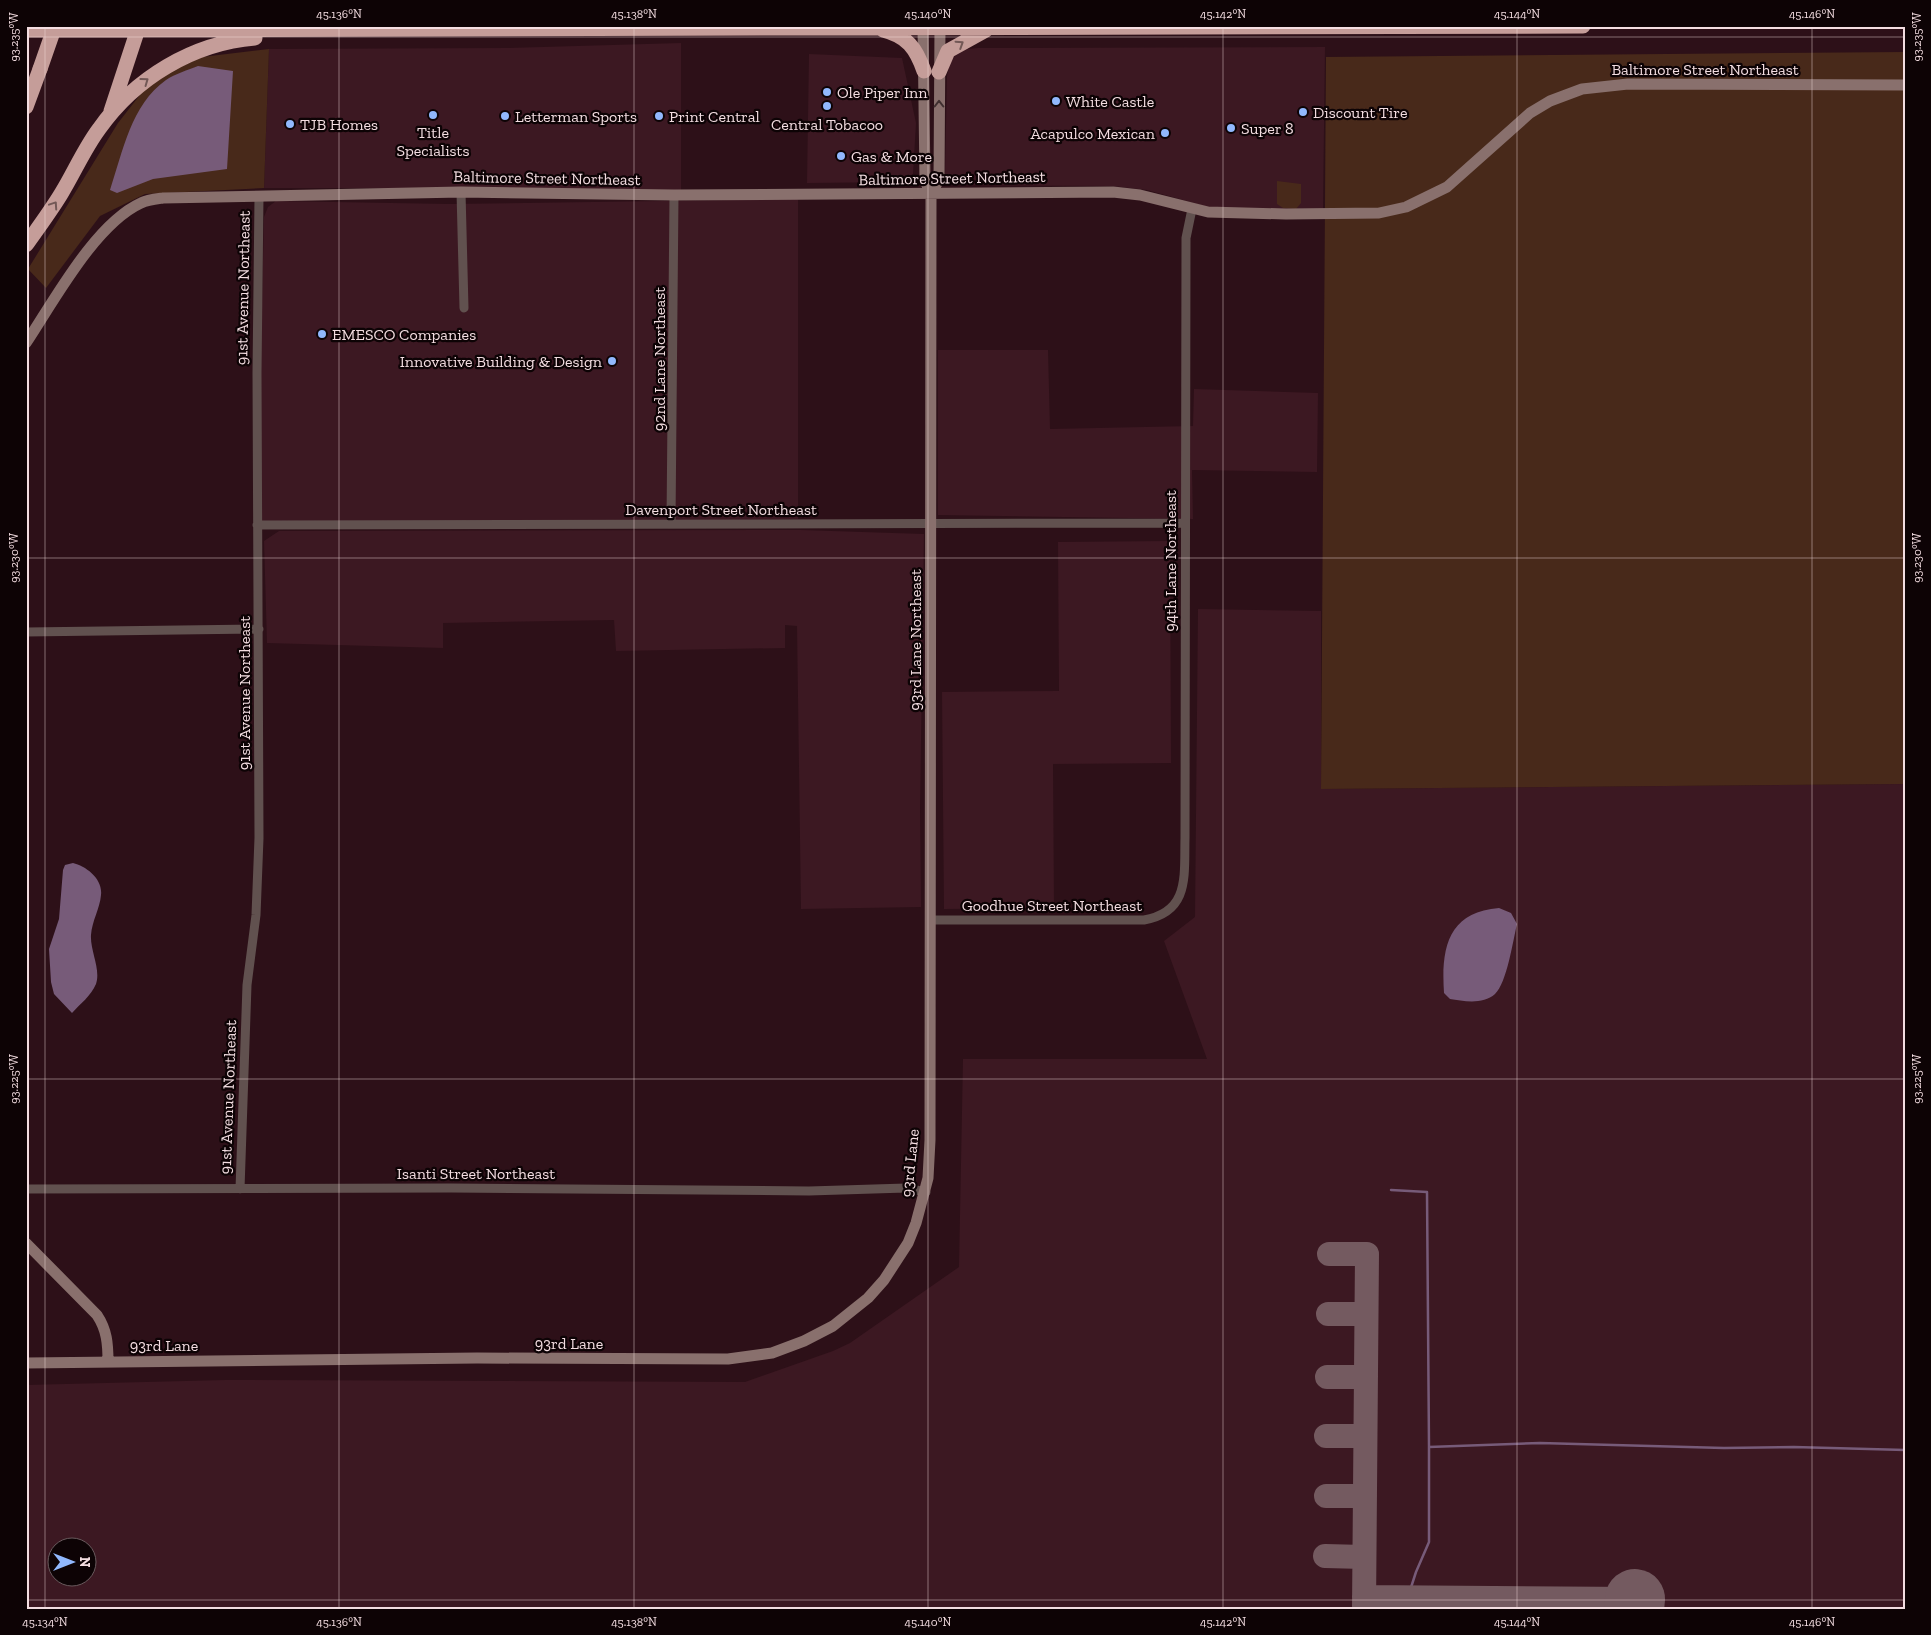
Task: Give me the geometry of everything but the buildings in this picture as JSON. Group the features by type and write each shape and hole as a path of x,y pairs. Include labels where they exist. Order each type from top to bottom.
{"highway":[{"path":"26,107 55,26"},
{"path":"26,30 139,28 1584,26"},
{"path":"869,27 894,33 912,45 932,71 948,51 967,39 992,28"},
{"path":"110,115 139,28"},
{"path":"26,245 110,115 140,84 184,56 238,39 376,28"}],"street":[{"name":"93rd Lane Northeast","path":"923,27 932,71 939,180 932,193 930,1088"},
{"name":"93rd Lane Northeast","path":"932,71 940,27"},
{"name":"Baltimore Street Northeast","path":"26,342 70,275 102,234 124,213 142,202 163,198 461,192 862,195 1113,192 1146,196 1192,210 1227,214 1364,214 1406,207 1434,194 1460,177 1519,121 1539,107 1566,94 1598,86 1628,84 1905,85"},
{"path":"461,192 464,308"},
{"name":"92nd Lane Northeast","path":"672,523 674,195"},
{"name":"91st Avenue Northeast","path":"240,1190 247,985 256,915 259,838 257,526 259,196"},
{"name":"94th Lane Northeast","path":"1171,909 1182,888 1185,867 1184,523 1186,238 1192,210"},
{"name":"Davenport Street Northeast","path":"257,526 672,523 931,525 1184,523"},
{"path":"26,632 259,629"},
{"name":"Goodhue Street Northeast","path":"930,920 1144,920 1156,918 1171,909"},
{"name":"93rd Lane","path":"26,1363 728,1359 756,1356 788,1348 818,1334 843,1319 868,1298 884,1280 908,1242 926,1192 929,1164 930,1088"},
{"name":"Isanti Street Northeast","path":"26,1189 470,1188 809,1190 906,1188 926,1192"},
{"path":"26,1243 97,1316 102,1324 108,1344 108,1362"}],"shaded area":[{"path":"681,43 681,195 425,188 264,188 269,49 508,48"},
{"path":"1325,47 1323,209 1215,209 1147,190 1112,186 956,185 945,174 947,76 950,62 958,50 978,48"},
{"path":"269,49 264,188 145,194 100,216 46,288 28,269 118,123 143,91 174,70 202,57"},
{"path":"1905,52 1905,784 1321,789 1326,57"},
{"path":"809,54 902,58 916,123 913,174 899,182 807,183"},
{"path":"198,66 233,71 227,169 153,179 117,193 110,190 124,145 144,102 166,80"},
{"path":"1277,181 1301,184 1301,203 1296,209 1283,208 1277,204"},
{"path":"798,199 798,519 492,524 257,525 264,217 268,207 276,201 449,204"},
{"path":"938,350 1048,350 1050,429 1193,426 1194,389 1318,393 1317,472 1192,470 1193,519 938,515"},
{"path":"801,530 924,534 920,810 921,907 801,909 797,626 785,625 785,648 616,651 614,620 443,623 443,648 267,643 264,541 279,531"},
{"path":"1170,541 1171,763 1053,764 1054,908 944,909 942,692 1059,691 1058,542"},
{"path":"1198,609 1321,611 1321,789 1905,784 1905,1609 26,1609 26,1385 225,1380 745,1382 833,1351 850,1343 959,1267 963,1059 1207,1059 1164,941 1195,917"},
{"path":"73,863 93,874 101,889 101,895 91,935 97,972 96,984 72,1013 54,994 51,982 49,949 59,919 63,870 65,865"},
{"path":"1499,908 1511,913 1517,924 1503,981 1495,994 1485,1000 1461,1001 1450,999 1444,993 1443,977 1444,961 1451,935 1458,925 1468,917 1482,911"}],"waterway":[{"path":"1391,1190 1427,1192 1429,1447"},
{"path":"1404,1609 1416,1572 1429,1542 1429,1447 1540,1443 1905,1450"}],"taxiway":[{"path":"1329,1254 1367,1254 1364,1609"},
{"path":"1328,1314 1366,1314"},
{"path":"1327,1377 1366,1377"},
{"path":"1326,1436 1365,1436"},
{"path":"1326,1496 1365,1496"},
{"path":"1325,1556 1364,1557"},
{"path":"1364,1597 1635,1599"}],"runway":[{"path":"1634,1609 1635,1599"}],"place":[{"name":"Ole Piper Inn","path":"827,92"},
{"name":"White Castle","path":"1056,101"},
{"name":"Central Tobacoo","path":"827,106"},
{"name":"Discount Tire","path":"1303,112"},
{"name":"Title Specialists","path":"433,115"},
{"name":"Letterman Sports","path":"505,116"},
{"name":"Print Central","path":"659,116"},
{"name":"TJB Homes","path":"290,124"},
{"name":"Super 8","path":"1231,128"},
{"name":"Acapulco Mexican","path":"1165,133"},
{"name":"Gas & More","path":"841,156"},
{"name":"EMESCO Companies","path":"322,334"},
{"name":"Innovative Building & Design","path":"612,361"}]}
